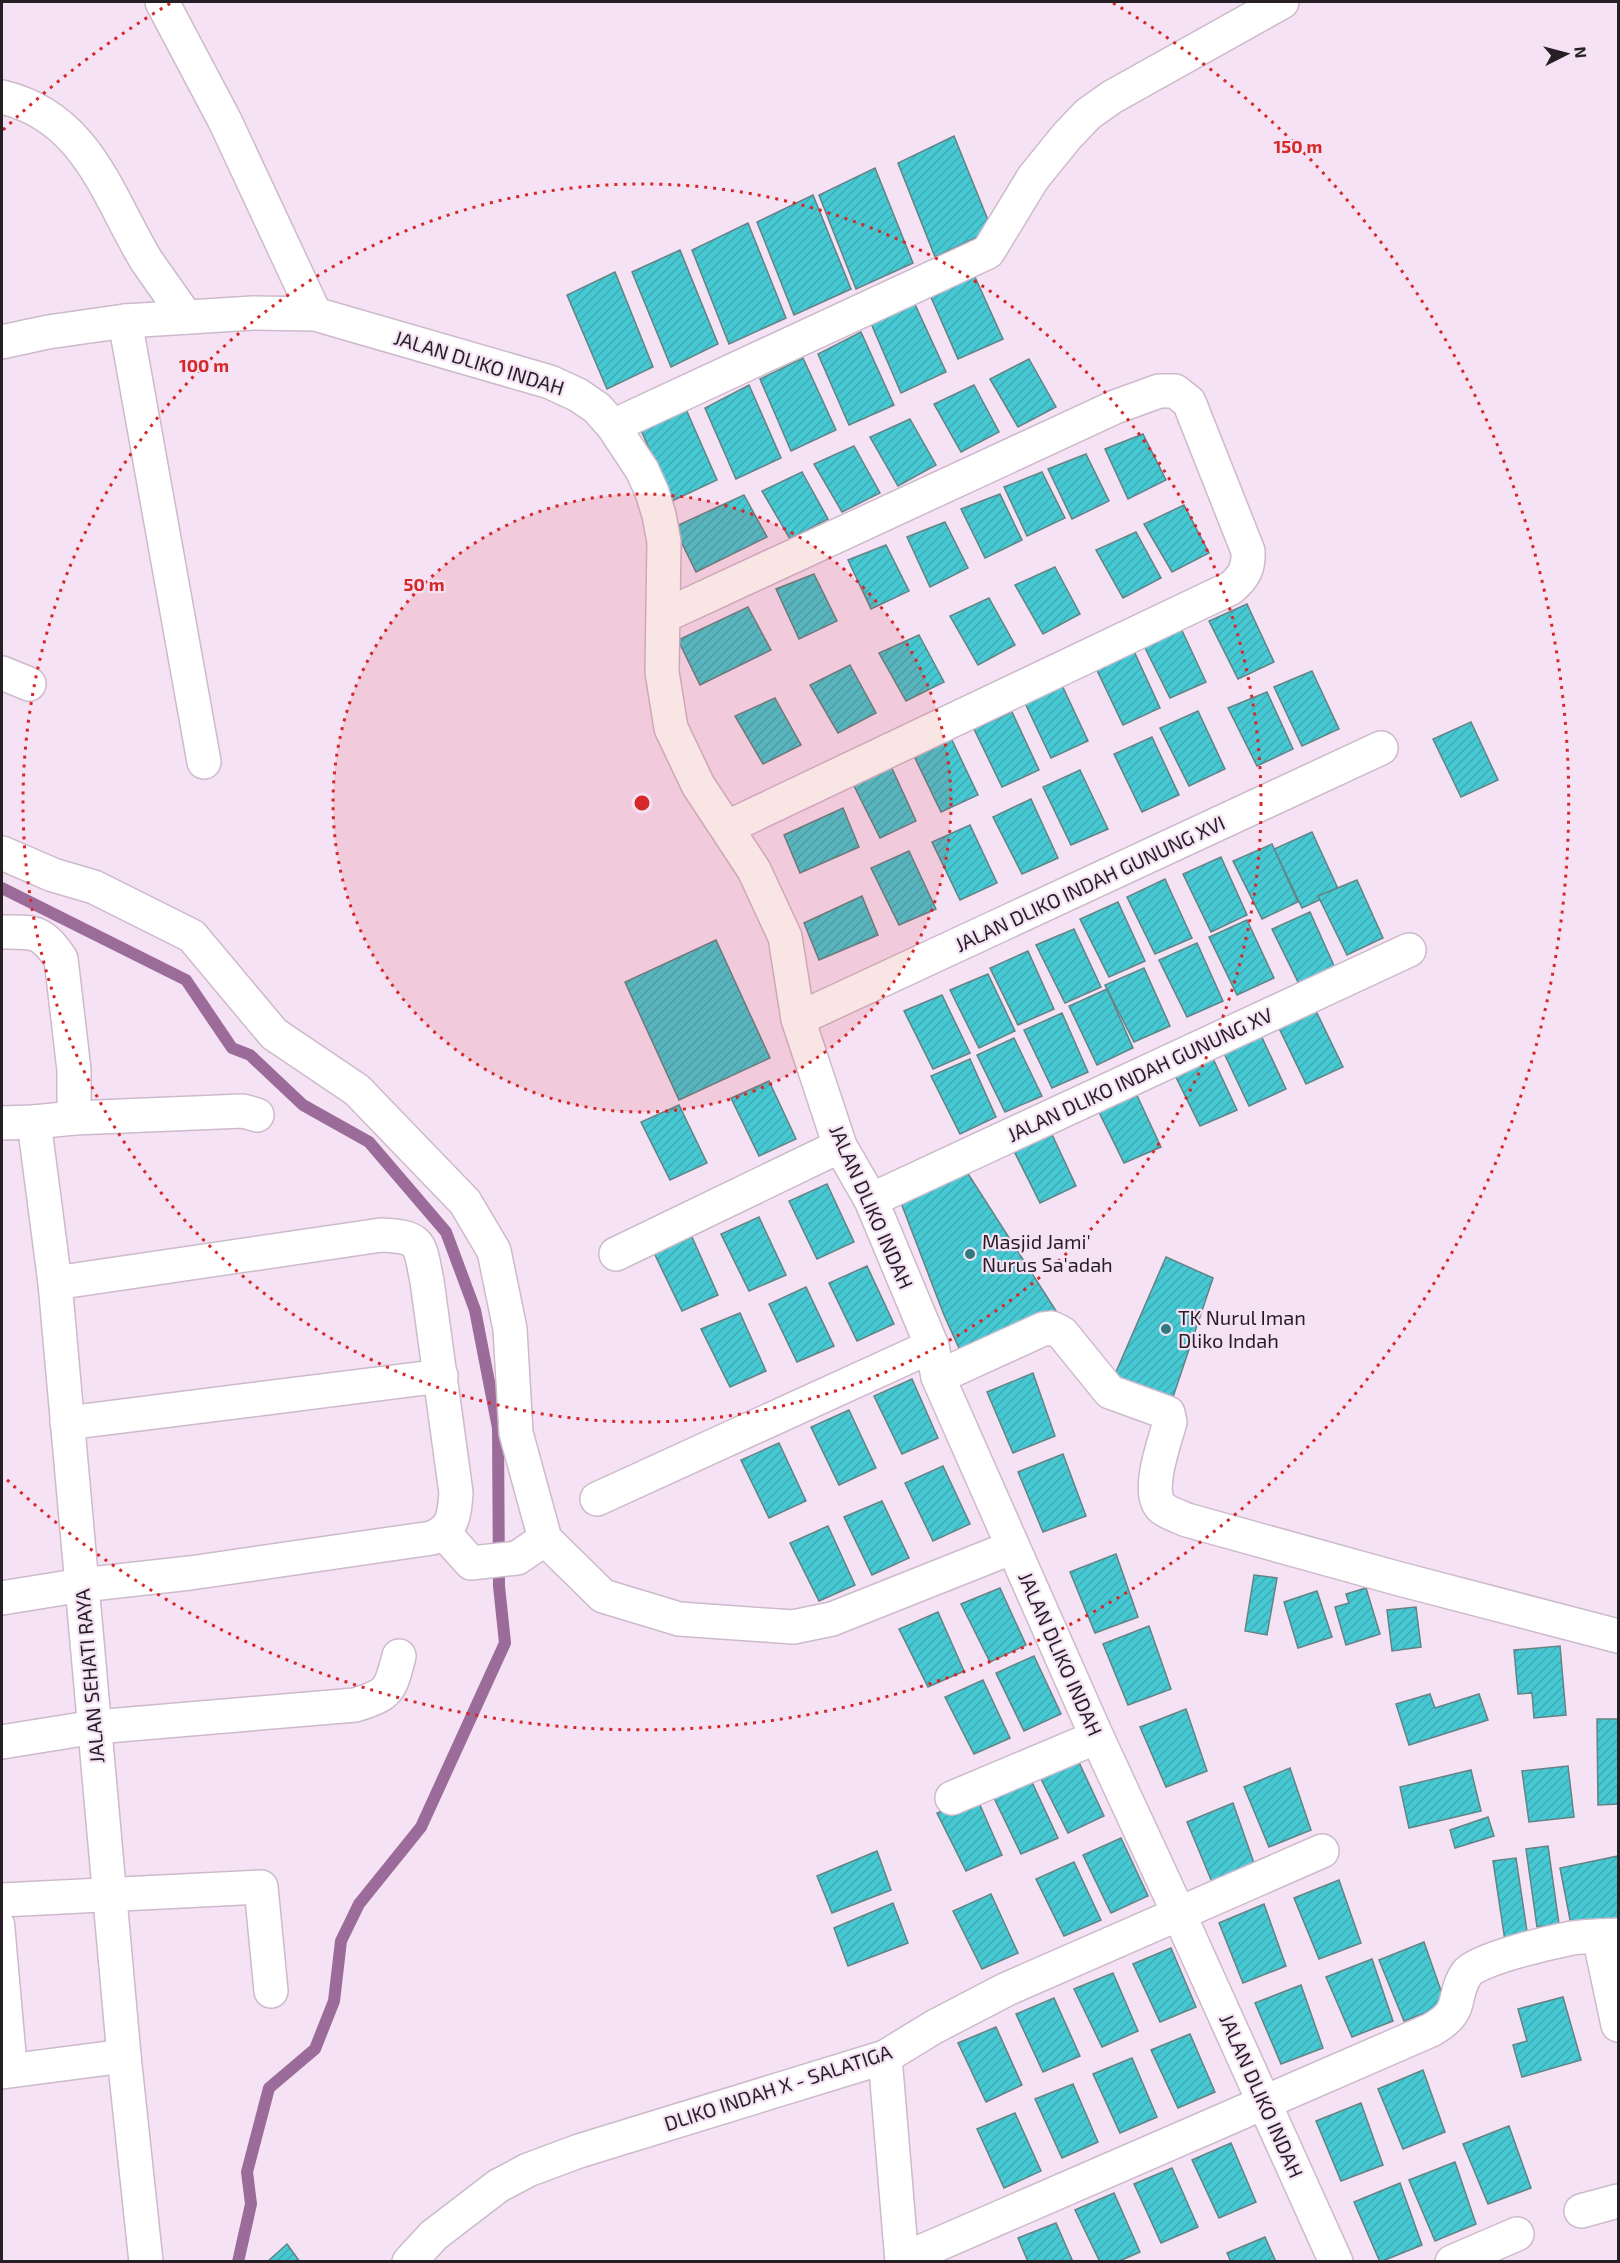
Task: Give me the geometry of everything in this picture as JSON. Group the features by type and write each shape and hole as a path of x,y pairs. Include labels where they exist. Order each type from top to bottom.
{"street":[{"path":"162,2 225,121 315,314"},
{"path":"613,426 988,252 1033,178 1066,136 1088,114 1112,97 1282,2"},
{"path":"2,97 22,102 49,119 82,149 104,179 146,259 186,317"},
{"name":"JALAN DLIKO INDAH","path":"2,342 48,332 125,321 253,313 315,314 550,382 597,408 613,426 642,470 659,515 664,542 662,672 671,728 698,785 728,827 754,870 785,937 798,1019 840,1146 871,1200 935,1362 1096,1737 1179,1914 1336,2262"},
{"path":"125,321 204,762"},
{"path":"664,616 1115,407 1159,391 1175,392 1189,402 1248,551 1248,565 1241,580 1231,588 728,827"},
{"name":"JALAN DLIKO INDAH GUNUNG XVI","path":"798,1019 1381,748"},
{"path":"2,853 53,875 94,887 192,936 226,980 274,1034 357,1090 465,1202 494,1251 510,1329 516,1433 545,1539 603,1596 679,1619 782,1627 832,1619 1013,1546"},
{"path":"2,932 23,932 42,936 51,944 61,959 74,1070 74,1119"},
{"name":"JALAN DLIKO INDAH GUNUNG XV","path":"871,1200 1409,950"},
{"path":"2,1124 243,1111 257,1115"},
{"name":"JALAN SEHATI RAYA","path":"34,1122 55,1283 124,2056 146,2262"},
{"path":"616,1254 840,1146"},
{"path":"2,1598 82,1585 190,1573 432,1538 444,1533 450,1526 454,1514 456,1493 441,1376 427,1281 421,1249 416,1242 404,1236 381,1235 55,1283"},
{"path":"597,1499 935,1362 1042,1329 1052,1328 1062,1333 1110,1392 1168,1413 1170,1422 1155,1480 1155,1496 1161,1508 1187,1520 1618,1636"},
{"path":"67,1423 441,1376"},
{"path":"444,1533 471,1563 517,1558 545,1539"},
{"path":"2,1742 94,1727 355,1705 380,1697 392,1683 399,1656"},
{"path":"952,1798 1096,1737"},
{"name":"DLIKO INDAH X - SALATIGA","path":"409,2262 434,2235 498,2186 528,2170 579,2151 885,2057 934,2027 1007,1989 1322,1851"},
{"path":"2,1900 261,1887 271,1991"},
{"path":"885,2057 902,2261 1440,2025 1453,2013 1463,1980 1468,1972 1483,1961 1572,1938 1609,1936 1618,2025"},
{"path":"8,2072 124,2056"},
{"path":"1581,2211 1618,2201"},
{"path":"1452,2262 1517,2234"}],"lane":[{"path":"2,1924 8,2072"}],"building":[{"path":"954,136 992,230 935,257 898,163"},
{"path":"875,168 913,263 856,289 819,195"},
{"path":"813,195 851,289 794,315 757,222"},
{"path":"748,223 786,318 729,344 692,250"},
{"path":"680,250 718,344 671,367 632,272"},
{"path":"970,266 1003,339 958,359 927,288"},
{"path":"615,272 653,367 607,389 567,295"},
{"path":"913,300 946,372 901,393 870,321"},
{"path":"861,332 894,405 849,425 818,354"},
{"path":"803,358 836,430 791,451 760,379"},
{"path":"1029,359 1056,407 1018,427 990,379"},
{"path":"749,385 781,458 736,479 705,408"},
{"path":"974,385 999,432 961,452 934,404"},
{"path":"685,407 717,480 672,501 641,430"},
{"path":"910,419 936,465 898,486 870,437"},
{"path":"1143,434 1166,480 1128,499 1105,449"},
{"path":"854,446 880,493 842,512 814,464"},
{"path":"1086,454 1109,501 1072,519 1048,469"},
{"path":"802,472 828,519 790,539 762,491"},
{"path":"1042,472 1065,518 1027,536 1004,487"},
{"path":"1000,494 1022,540 985,558 961,509"},
{"path":"744,495 767,537 696,572 674,527"},
{"path":"1184,505 1209,553 1172,572 1144,524"},
{"path":"945,522 968,568 930,587 907,537"},
{"path":"1136,532 1161,578 1123,598 1096,550"},
{"path":"886,545 909,591 871,609 848,560"},
{"path":"1055,567 1080,614 1043,634 1015,585"},
{"path":"814,574 837,621 799,639 776,589"},
{"path":"989,598 1015,645 978,665 950,616"},
{"path":"1247,604 1274,662 1238,679 1209,621"},
{"path":"748,607 771,650 700,685 678,640"},
{"path":"1179,624 1206,682 1170,698 1141,640"},
{"path":"919,635 944,682 906,701 879,653"},
{"path":"1133,649 1160,708 1123,725 1095,666"},
{"path":"850,665 876,713 838,733 810,685"},
{"path":"1312,671 1339,729 1302,746 1274,687"},
{"path":"1061,683 1088,741 1051,758 1023,699"},
{"path":"1267,692 1293,749 1257,766 1228,708"},
{"path":"775,698 801,745 763,764 735,716"},
{"path":"1198,711 1225,769 1189,786 1160,728"},
{"path":"1012,712 1039,770 1002,787 974,729"},
{"path":"1471,722 1498,780 1461,797 1433,739"},
{"path":"1152,737 1179,795 1142,812 1114,754"},
{"path":"951,738 978,795 941,812 913,754"},
{"path":"890,764 916,821 880,838 851,780"},
{"path":"1080,770 1108,829 1071,845 1043,787"},
{"path":"1031,799 1058,858 1022,874 993,817"},
{"path":"843,808 859,847 800,873 784,835"},
{"path":"970,825 997,883 960,900 932,842"},
{"path":"1312,832 1339,891 1302,908 1274,849"},
{"path":"1272,844 1298,902 1262,919 1233,861"},
{"path":"909,851 936,909 899,925 871,868"},
{"path":"1221,857 1247,915 1211,932 1183,874"},
{"path":"1165,879 1192,938 1155,954 1127,897"},
{"path":"1357,880 1383,938 1347,955 1318,896"},
{"path":"862,896 878,935 819,960 804,923"},
{"path":"1118,902 1145,961 1109,977 1080,919"},
{"path":"1310,912 1336,970 1300,986 1272,929"},
{"path":"1247,920 1274,978 1237,995 1209,937"},
{"path":"1074,929 1101,987 1065,1003 1036,945"},
{"path":"716,940 770,1058 679,1100 625,982"},
{"path":"1197,943 1223,1001 1187,1017 1159,960"},
{"path":"1028,951 1054,1009 1018,1025 990,968"},
{"path":"1144,968 1170,1026 1134,1042 1105,985"},
{"path":"988,974 1015,1031 979,1048 950,990"},
{"path":"1107,989 1133,1048 1097,1065 1069,1006"},
{"path":"942,995 970,1053 933,1069 904,1011"},
{"path":"1315,1009 1343,1067 1306,1084 1278,1026"},
{"path":"1062,1013 1088,1072 1052,1088 1024,1030"},
{"path":"1259,1031 1286,1089 1249,1106 1221,1047"},
{"path":"1014,1038 1042,1096 1005,1112 977,1055"},
{"path":"1210,1052 1237,1110 1200,1126 1172,1069"},
{"path":"970,1059 996,1117 960,1134 931,1076"},
{"path":"769,1081 796,1139 759,1156 731,1098"},
{"path":"1134,1089 1161,1147 1124,1163 1096,1106"},
{"path":"679,1105 707,1163 670,1180 641,1122"},
{"path":"1049,1128 1076,1186 1040,1203 1011,1145"},
{"name":"Masjid Jami' Nurus Sa'adah","path":"965,1169 1058,1314 963,1357 944,1315 898,1195"},
{"path":"827,1184 854,1242 817,1259 789,1201"},
{"path":"759,1217 786,1275 749,1291 721,1234"},
{"path":"692,1237 718,1295 682,1311 654,1253"},
{"name":"TK Nurul Iman Dliko Indah","path":"1166,1257 1213,1278 1170,1406 1113,1379"},
{"path":"867,1266 894,1324 857,1341 829,1283"},
{"path":"806,1287 834,1346 797,1362 769,1304"},
{"path":"740,1313 766,1371 730,1387 701,1329"},
{"path":"1033,1373 1055,1436 1013,1453 987,1392"},
{"path":"912,1379 938,1438 902,1454 874,1396"},
{"path":"849,1410 876,1468 839,1485 811,1427"},
{"path":"779,1443 806,1501 769,1518 741,1460"},
{"path":"1063,1454 1086,1516 1043,1532 1018,1472"},
{"path":"943,1466 970,1524 933,1541 905,1483"},
{"path":"882,1501 909,1558 872,1575 844,1517"},
{"path":"828,1526 855,1585 819,1601 790,1543"},
{"path":"1116,1554 1138,1617 1095,1633 1070,1572"},
{"path":"1254,1575 1277,1578 1267,1635 1245,1631"},
{"path":"1000,1588 1026,1645 990,1662 961,1604"},
{"path":"1366,1588 1380,1634 1346,1645 1335,1607 1349,1603 1346,1594"},
{"path":"1317,1591 1332,1637 1298,1648 1284,1602"},
{"path":"1416,1607 1421,1647 1392,1651 1387,1610"},
{"path":"938,1612 964,1671 928,1687 899,1629"},
{"path":"1149,1626 1171,1689 1128,1705 1103,1644"},
{"path":"1560,1646 1566,1715 1534,1718 1532,1693 1518,1694 1514,1650"},
{"path":"1034,1656 1061,1714 1024,1731 996,1673"},
{"path":"983,1680 1010,1738 974,1754 945,1697"},
{"path":"1430,1694 1435,1708 1479,1694 1488,1720 1409,1745 1396,1704"},
{"path":"1186,1709 1207,1771 1166,1787 1140,1727"},
{"path":"1597,1719 1618,1719 1618,1804 1598,1805"},
{"path":"1077,1758 1104,1816 1068,1833 1039,1775"},
{"path":"1568,1766 1574,1817 1529,1822 1522,1771"},
{"path":"1290,1768 1311,1830 1269,1847 1244,1787"},
{"path":"1471,1770 1481,1811 1409,1828 1400,1787"},
{"path":"1031,1780 1058,1838 1021,1854 993,1796"},
{"path":"976,1796 1002,1855 966,1871 937,1813"},
{"path":"1233,1803 1255,1866 1212,1882 1187,1822"},
{"path":"1488,1817 1494,1836 1455,1848 1450,1830"},
{"path":"1121,1838 1148,1896 1111,1913 1083,1855"},
{"path":"1548,1846 1559,1924 1537,1927 1526,1849"},
{"path":"877,1851 891,1890 832,1913 817,1876"},
{"path":"1618,1856 1618,1925 1573,1935 1560,1868"},
{"path":"1516,1858 1528,1938 1505,1941 1493,1861"},
{"path":"1074,1862 1101,1920 1064,1936 1036,1879"},
{"path":"1339,1880 1361,1943 1319,1959 1294,1898"},
{"path":"991,1894 1018,1953 982,1969 953,1911"},
{"path":"893,1903 908,1943 848,1966 834,1928"},
{"path":"1264,1904 1286,1966 1243,1983 1219,1923"},
{"path":"1424,1942 1446,2005 1404,2021 1379,1960"},
{"path":"1171,1948 1196,2007 1160,2022 1133,1964"},
{"path":"1372,1959 1393,2021 1352,2037 1326,1977"},
{"path":"1113,1973 1138,2031 1102,2047 1074,1989"},
{"path":"1301,1985 1323,2048 1281,2064 1255,2003"},
{"path":"1563,1997 1581,2060 1522,2077 1513,2045 1527,2041 1518,2009"},
{"path":"1054,1998 1080,2056 1043,2072 1016,2014"},
{"path":"996,2027 1022,2085 986,2102 958,2043"},
{"path":"1190,2034 1215,2092 1178,2108 1151,2050"},
{"path":"1132,2058 1157,2117 1120,2133 1093,2074"},
{"path":"1423,2070 1445,2132 1403,2149 1378,2089"},
{"path":"1073,2084 1098,2142 1062,2158 1035,2099"},
{"path":"1361,2103 1383,2165 1341,2181 1316,2121"},
{"path":"1015,2113 1041,2171 1004,2188 977,2129"},
{"path":"1509,2126 1531,2188 1488,2204 1463,2144"},
{"path":"1231,2143 1256,2202 1219,2218 1192,2160"},
{"path":"1455,2162 1476,2224 1435,2241 1409,2180"},
{"path":"1172,2168 1198,2227 1161,2243 1134,2184"},
{"path":"1400,2183 1422,2245 1380,2262 1354,2202"},
{"path":"1114,2193 1140,2252 1117,2262 1100,2262 1075,2210"},
{"path":"1056,2223 1073,2262 1028,2262 1018,2238"},
{"path":"1265,2237 1276,2262 1231,2262 1227,2253"},
{"path":"287,2244 300,2262 267,2262"}],"waterway":[{"path":"2,888 186,980 232,1048 250,1055 303,1105 369,1142 446,1232 475,1310 498,1428 499,1586 505,1643 421,1827 359,1904 341,1941 334,2001 315,2049 269,2088 247,2172 251,2204 238,2262"}],"place":[{"name":"Masjid Jami' Nurus Sa'adah","path":"970,1254"},
{"name":"TK Nurul Iman Dliko Indah","path":"1166,1329"}]}
